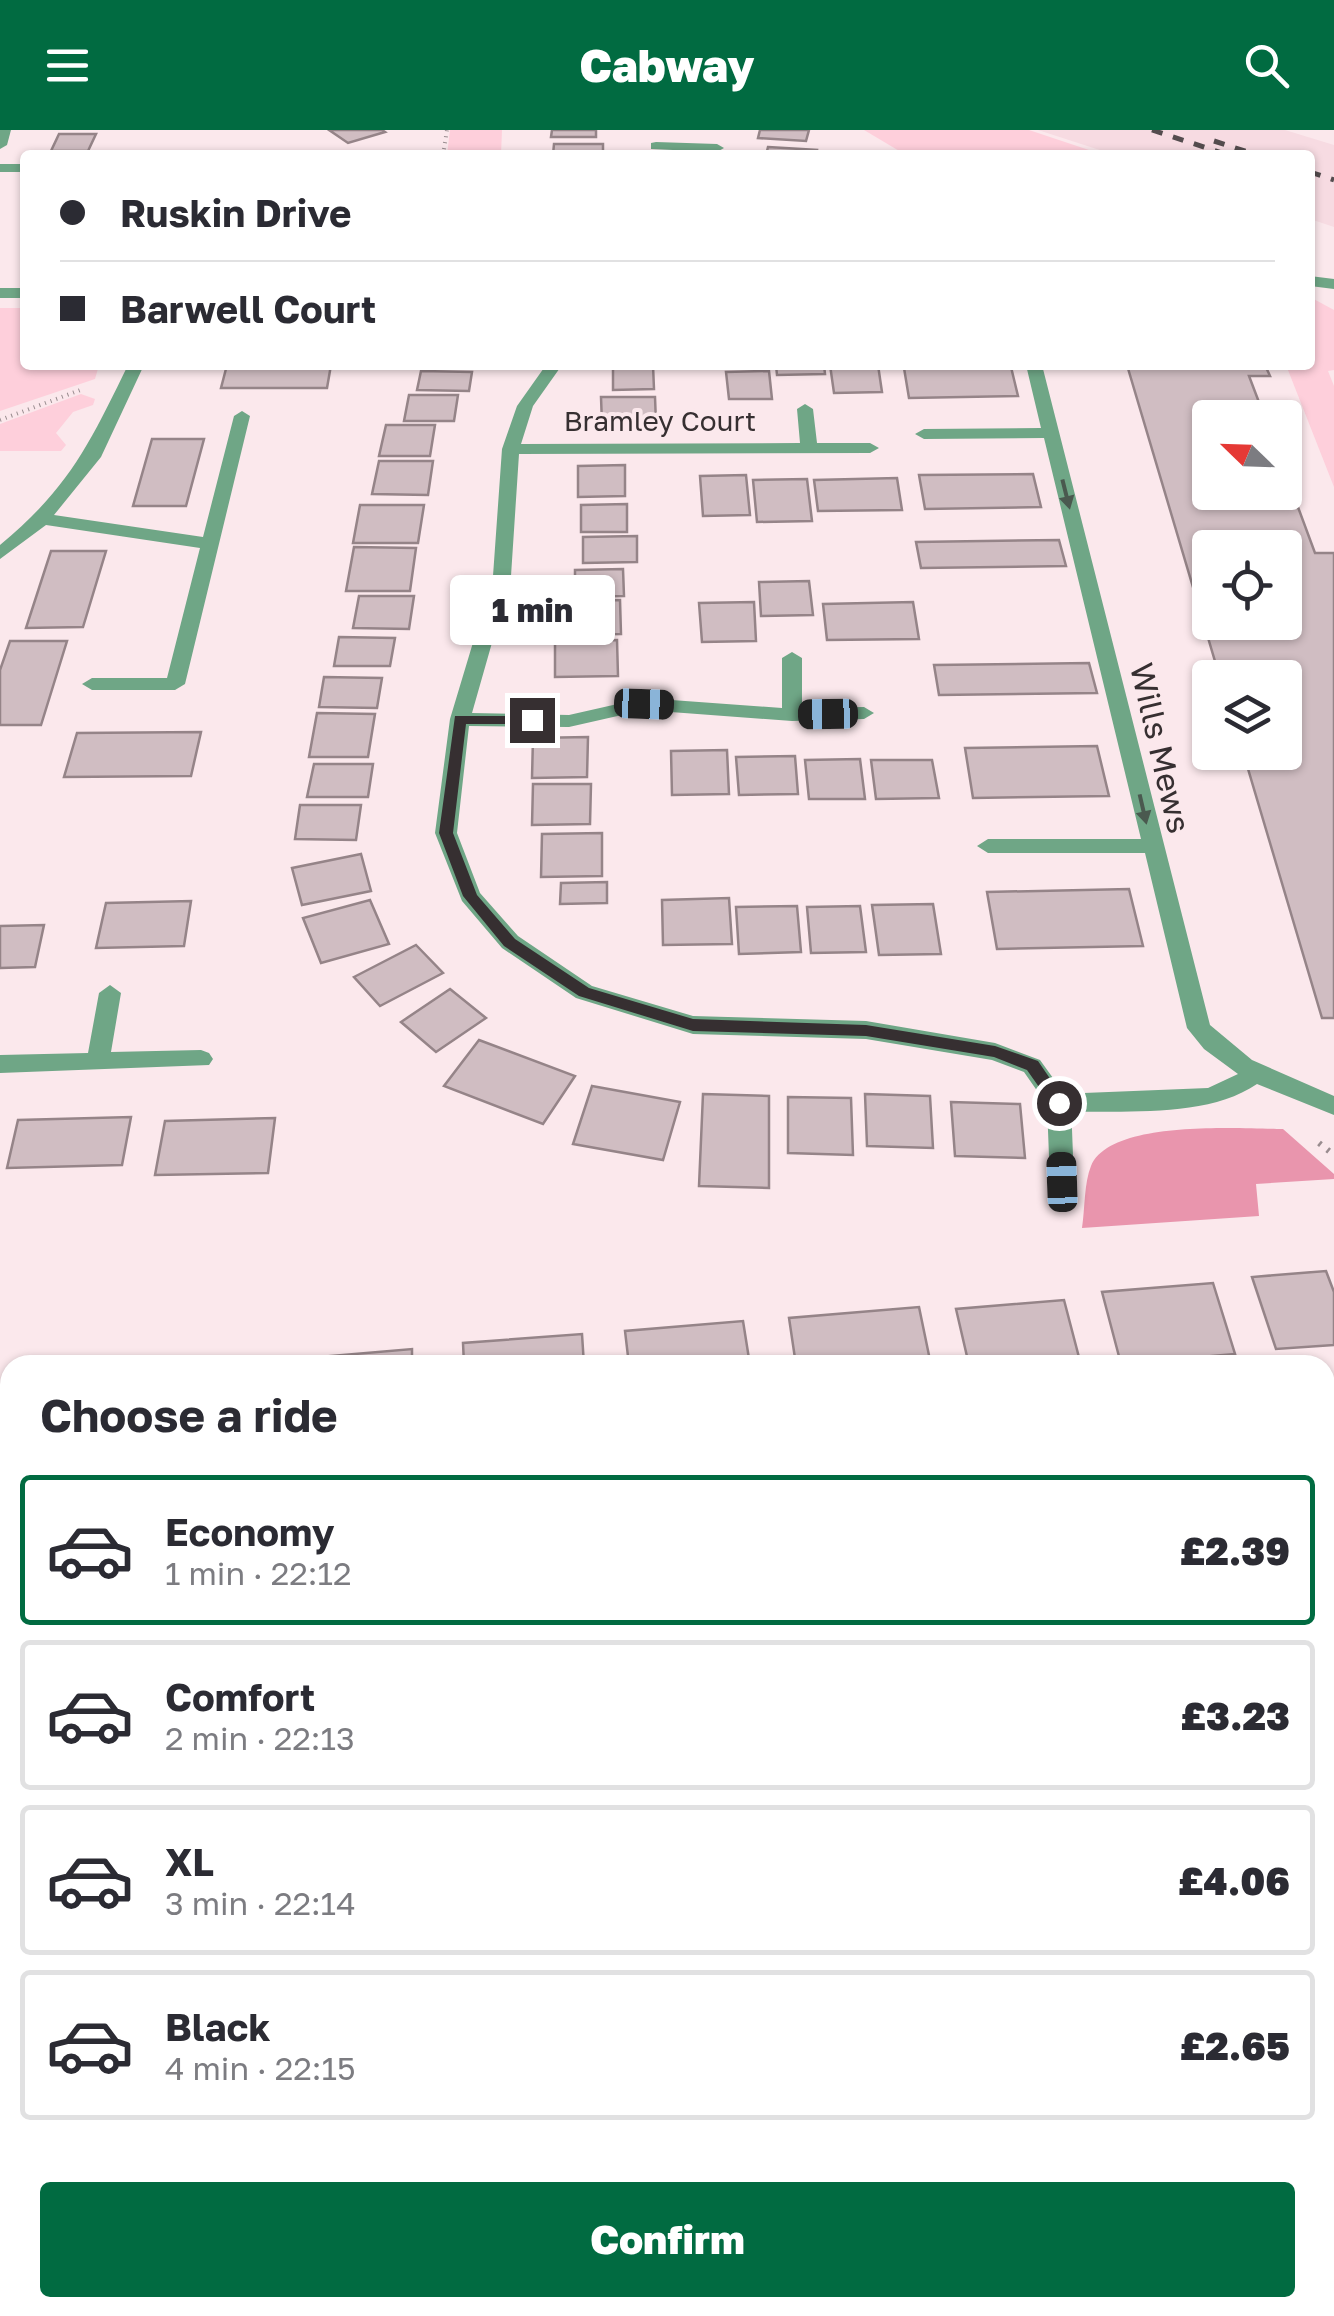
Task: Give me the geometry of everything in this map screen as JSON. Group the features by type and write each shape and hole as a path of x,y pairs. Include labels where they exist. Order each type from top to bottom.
{"street":[{"path":"0,145 4,130"},
{"path":"676,150 717,148"},
{"path":"0,554 42,520 92,457 134,370"},
{"path":"550,370 525,406 511,449 502,576 460,719 446,833 470,896 510,942 584,992 693,1025 866,1030 995,1052 1032,1066 1059,1103 1062,1182"},
{"name":"Wills Mews","path":"1035,370 1199,1028 1214,1047 1256,1074 1334,1106"},
{"name":"Bramley Court","path":"804,409 808,448"},
{"path":"92,684 175,684 242,416"},
{"path":"924,434 1052,432"},
{"name":"Bramley Court","path":"511,449 870,448"},
{"path":"42,520 210,544"},
{"path":"792,658 792,715"},
{"path":"460,719 568,721 644,704 792,715 864,714"},
{"path":"988,846 1152,846"},
{"path":"98,1062 110,993"},
{"path":"0,1064 202,1059"},
{"path":"1059,1103 1208,1097 1231,1090 1256,1074"},
{"path":"1298,1092 1334,1091"}],"path":[{"path":"0,420 127,370"}],"shaded area":[{"path":"450,130 502,130 501,150 448,150"},
{"path":"864,130 1029,130 1089,150 898,150"},
{"path":"1038,130 1285,130 1334,145 1334,227 1315,221 1315,150 1100,150"},
{"path":"1315,300 1334,310 1334,370 1328,371 1334,386 1334,487 1288,370 1315,370"},
{"path":"0,308 20,308 20,370 98,370 95,379 0,411"},
{"path":"81,394 95,399 93,405 73,412 56,433 66,445 61,451 0,451 0,424"},
{"path":"1283,1129 1334,1174 1334,1179 1256,1184 1259,1216 1082,1228 1091,1166 1103,1151 1123,1140 1178,1130"}],"building":[{"path":"329,130 382,130 385,132 348,143"},
{"path":"552,130 596,130 596,137 551,137"},
{"path":"760,130 809,130 806,141 758,138"},
{"path":"59,134 96,134 88,150 51,150"},
{"path":"554,144 603,144 603,150 553,150"},
{"path":"768,147 817,150 767,150"},
{"path":"226,370 330,370 327,388 221,388"},
{"path":"613,370 653,370 654,389 613,390"},
{"path":"776,370 825,370 825,374 777,375"},
{"path":"831,370 879,370 882,392 834,393"},
{"path":"904,370 1012,370 1018,396 909,398"},
{"path":"1128,370 1267,370 1270,376 1249,376 1258,400 1192,400 1192,510 1299,510 1315,553 1334,553 1334,1018 1322,1018 1248,770 1302,770 1302,660 1215,660 1209,640 1302,640 1302,530 1192,530 1192,584"},
{"path":"421,371 472,372 469,391 417,390"},
{"path":"769,371 772,399 729,399 726,372"},
{"path":"409,395 458,395 454,421 404,421"},
{"path":"601,397 655,397 656,423 602,424"},
{"path":"386,425 435,425 430,456 379,456"},
{"path":"152,439 204,439 186,506 133,506"},
{"path":"379,461 433,461 428,495 372,494"},
{"path":"625,465 625,496 578,497 578,466"},
{"path":"1033,474 1041,507 925,509 919,475"},
{"path":"746,475 750,515 703,516 700,476"},
{"path":"897,478 902,510 818,511 814,480"},
{"path":"807,479 812,521 757,522 753,480"},
{"path":"627,504 627,532 581,532 581,505"},
{"path":"360,505 424,505 418,543 353,543"},
{"path":"637,536 637,562 583,563 583,537"},
{"path":"1059,540 1066,566 921,568 916,542"},
{"path":"354,547 416,548 410,591 346,591"},
{"path":"51,551 106,551 83,627 26,628"},
{"path":"623,569 624,596 575,597 575,570"},
{"path":"809,581 813,615 761,616 759,582"},
{"path":"359,596 414,596 409,629 353,628"},
{"path":"620,600 621,634 558,635 559,601"},
{"path":"754,602 756,641 702,642 699,603"},
{"path":"913,602 919,639 827,640 823,604"},
{"path":"339,637 395,638 390,666 334,666"},
{"path":"617,640 618,676 555,677 555,641"},
{"path":"10,641 67,641 41,725 0,725 0,670"},
{"path":"1089,663 1097,693 939,695 934,665"},
{"path":"324,677 382,678 377,708 319,707"},
{"path":"317,713 375,714 368,757 309,757"},
{"path":"201,732 191,776 64,777 77,733"},
{"path":"588,737 587,777 532,778 533,738"},
{"path":"1097,746 1109,796 973,798 965,748"},
{"path":"727,750 729,794 672,795 671,751"},
{"path":"795,756 798,794 739,795 736,757"},
{"path":"860,759 865,799 809,799 805,760"},
{"path":"871,760 932,760 939,798 876,799"},
{"path":"314,764 373,764 368,797 307,797"},
{"path":"533,784 591,784 590,824 532,825"},
{"path":"300,805 361,805 356,840 295,839"},
{"path":"602,833 602,876 541,877 542,834"},
{"path":"361,854 371,891 302,905 292,868"},
{"path":"607,882 607,903 560,904 561,883"},
{"path":"1129,889 1143,946 997,949 987,892"},
{"path":"729,898 732,944 663,945 662,900"},
{"path":"370,900 389,944 321,963 303,918"},
{"path":"191,901 184,946 96,948 106,903"},
{"path":"933,904 941,954 879,955 872,905"},
{"path":"797,906 801,952 739,954 736,907"},
{"path":"860,906 866,952 811,953 807,907"},
{"path":"44,925 35,967 0,968 0,926"},
{"path":"416,945 443,973 380,1006 354,977"},
{"path":"450,989 486,1018 436,1052 401,1022"},
{"path":"479,1040 575,1076 543,1124 444,1086"},
{"path":"592,1086 680,1102 663,1160 573,1144"},
{"path":"703,1094 769,1096 769,1188 699,1186"},
{"path":"865,1094 930,1096 933,1148 867,1146"},
{"path":"788,1097 851,1098 853,1155 788,1153"},
{"path":"951,1102 1020,1104 1025,1158 955,1156"},
{"path":"131,1117 122,1165 7,1168 18,1120"},
{"path":"275,1118 268,1173 155,1175 165,1121"},
{"path":"1326,1271 1334,1292 1334,1345 1276,1349 1252,1277"},
{"path":"1213,1283 1235,1354 1119,1355 1102,1292"},
{"path":"1064,1300 1078,1355 967,1355 956,1309"},
{"path":"919,1307 929,1355 795,1355 789,1318"},
{"path":"743,1321 748,1355 628,1355 625,1331"},
{"path":"582,1334 583,1355 464,1355 463,1343"},
{"path":"412,1349 412,1355 343,1355"}],"railway":[{"path":"1152,130 1213,150"},
{"path":"1214,141 1242,150"},
{"path":"1315,174 1334,180"}],"route":[{"path":"532,720 460,719 446,833 470,896 510,942 584,992 693,1025 866,1030 995,1052 1032,1066 1059,1103"}]}
